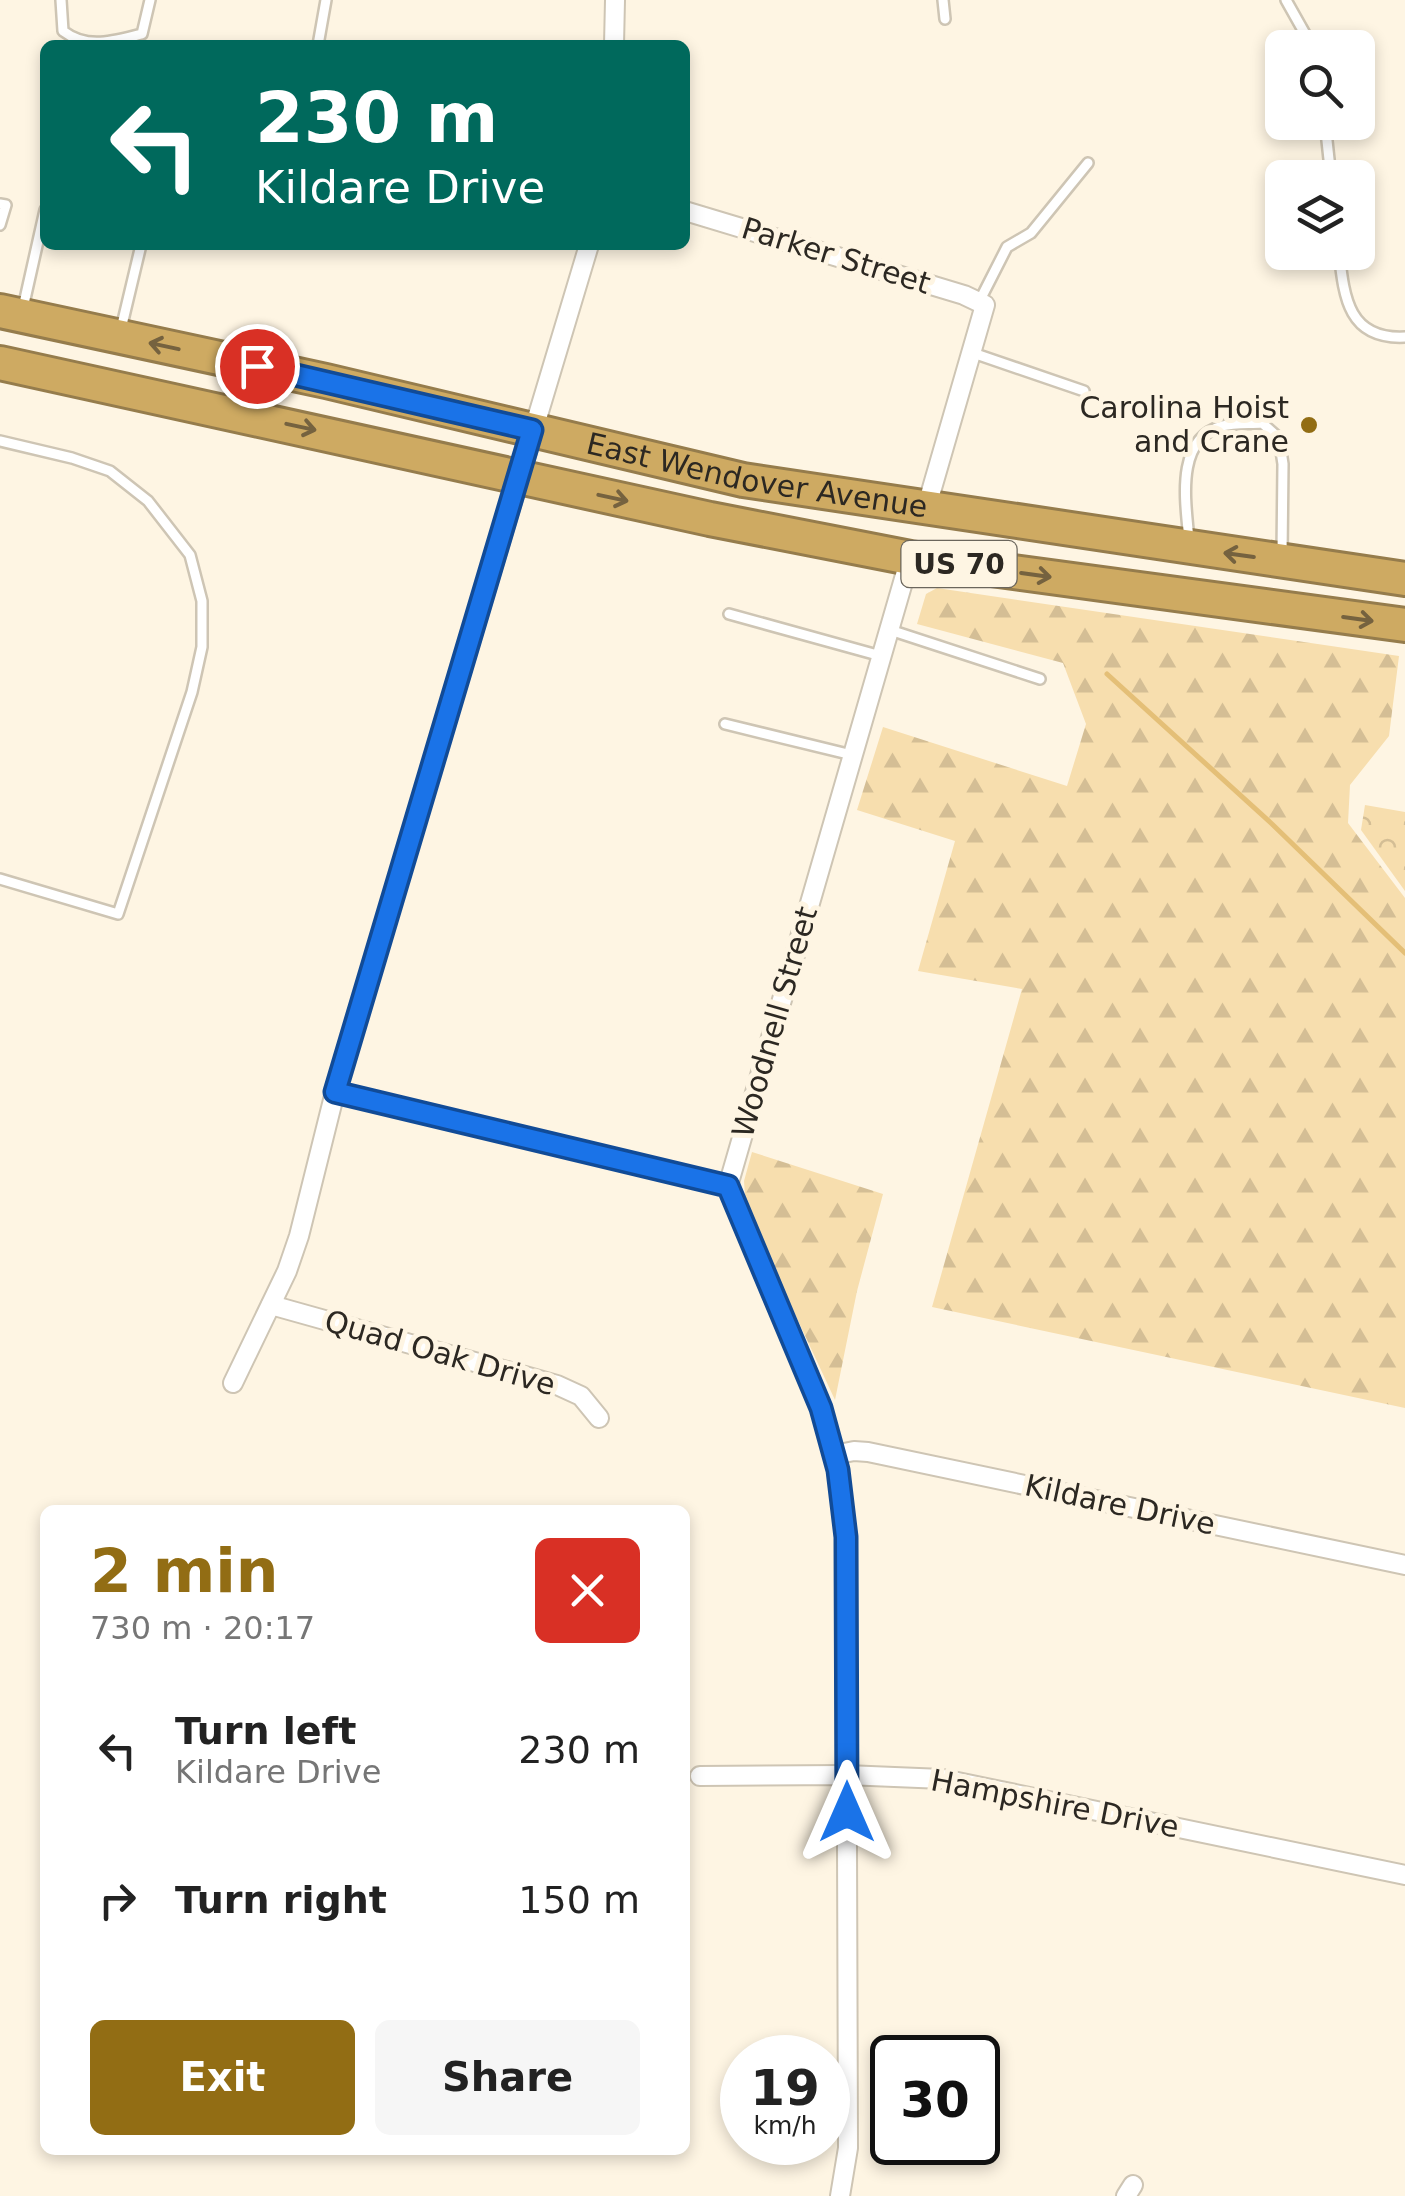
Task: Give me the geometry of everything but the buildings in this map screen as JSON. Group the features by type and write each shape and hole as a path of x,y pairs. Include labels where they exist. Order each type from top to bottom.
{"highway":[{"name":"East Wendover Avenue","path":"10,313 744,480 1405,579"},
{"name":"East Wendover Avenue","path":"0,363 710,519 910,558 1405,625"}],"street":[{"path":"614,40 615,0"},
{"name":"Parker Street","path":"690,213 982,303"},
{"path":"232,1383 271,1305 298,1236 335,1092 587,250"},
{"path":"926,509 973,353 982,303"},
{"name":"Woodnell Street","path":"728,1186 910,558"},
{"path":"335,1092 728,1186 821,1408 834,1455 846,1537 848,2148 840,2196"},
{"name":"Quad Oak Drive","path":"271,1305 557,1385 581,1396 599,1418"},
{"name":"Kildare Drive","path":"834,1455 868,1452 1405,1565"},
{"name":"Hampshire Drive","path":"700,1776 942,1779 1405,1876"}],"lane":[{"path":"60,0 63,31 74,40"},
{"path":"116,40 142,34 150,0"},
{"path":"319,40 326,0"},
{"path":"943,0 945,19"},
{"path":"1286,0 1303,30"},
{"path":"982,303 1008,247 1031,233 1088,164"},
{"path":"0,204 6,205 0,225"},
{"path":"10,313 40,225"},
{"path":"120,336 141,250"},
{"path":"1342,270 1344,291 1357,321 1382,337 1405,337"},
{"path":"973,353 1084,391"},
{"path":"1189,548 1184,486 1187,464 1199,442 1219,426 1262,422 1279,438 1281,451 1283,561"},
{"path":"0,441 110,471 148,501 190,556 202,601 202,647 192,692 118,914 0,879"},
{"path":"729,614 881,656"},
{"path":"889,629 1040,678"},
{"path":"725,724 852,755"}],"green space":[{"path":"937,588 1399,656 1389,736 1350,785 1348,823 1405,898 1405,1408 932,1307 1022,989 918,971 955,841 857,810 883,727 1067,786 1086,724 1063,663 917,624 926,594"},
{"path":"1365,805 1405,812 1405,891 1361,830"},
{"path":"752,1152 883,1194 857,1291 835,1400 746,1209 744,1181"}],"waterway":[{"path":"1107,674 1272,824 1405,953"}],"place":[{"name":"Carolina Hoist and Crane","path":"1309,425"}],"route":[{"path":"257,366 532,430 335,1092 728,1186 821,1408 838,1470 846,1537 847,1812"}]}
